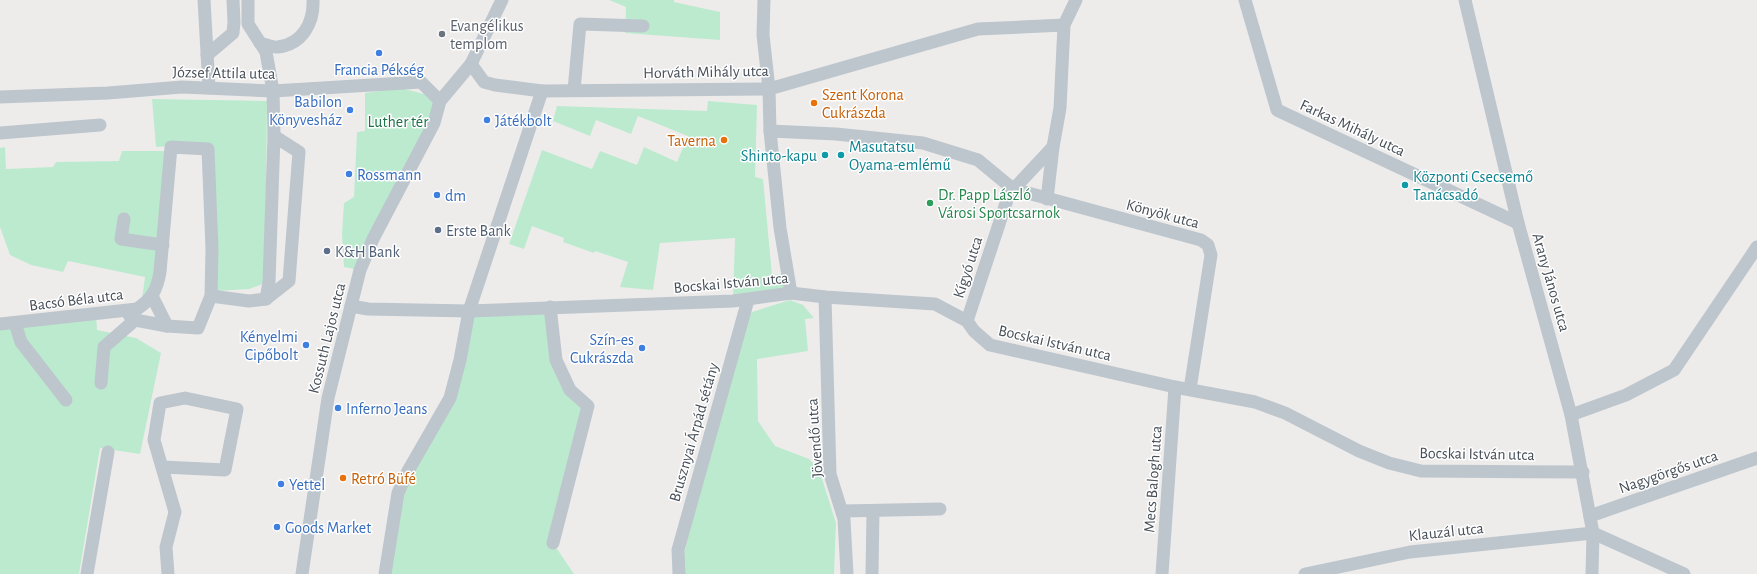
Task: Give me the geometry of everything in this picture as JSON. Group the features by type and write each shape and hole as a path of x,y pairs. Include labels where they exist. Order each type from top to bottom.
{"street":[{"path":"204,0 209,88"},
{"path":"207,55 233,33 233,0"},
{"path":"248,0 248,24 266,52 270,66 273,91 274,136 269,282 266,299"},
{"path":"260,43 278,47 298,40 309,27 313,9 313,0"},
{"name":"Kossuth Lajos utca","path":"302,574 328,398 360,270 373,239 434,122 440,101 471,64 502,0"},
{"path":"764,0 763,35 769,89 770,131 780,228 792,293"},
{"path":"1047,199 1053,147 1060,108 1064,25 1076,0"},
{"name":"Farkas Mihály utca","path":"1245,0 1277,110 1518,223"},
{"name":"Arany János utca","path":"1465,0 1518,223 1571,415 1583,472 1593,532 1592,574"},
{"path":"574,90 580,24 643,26"},
{"name":"Horváth Mihály utca","path":"471,64 484,82 495,85 542,91 769,89 978,29 1064,25"},
{"name":"József Attila utca","path":"0,97 108,93 182,87 273,91 421,82 440,101"},
{"path":"385,574 398,494 408,471 450,398 460,360 469,311 542,91"},
{"path":"0,133 100,125"},
{"path":"770,131 836,134 923,143 978,160 1014,189"},
{"path":"211,296 249,301 266,299 289,281 298,152 274,136"},
{"path":"125,310 135,320 167,326 198,328 211,296 212,249 208,149 171,147 158,286 152,296 167,326"},
{"name":"Kígyó utca","path":"967,321 1009,194 1053,147"},
{"name":"Könyök utca","path":"1014,189 1201,240 1208,244 1211,255 1190,389"},
{"path":"124,219 121,239 163,245"},
{"path":"1571,415 1626,395 1674,370 1757,247"},
{"name":"Bocskai István utca","path":"350,306 368,309 469,311 550,307 690,304 748,300 792,293 825,297 935,304 967,321 974,331 990,345 1175,387 1255,402 1285,413 1359,451 1389,463 1421,471 1583,472"},
{"name":"Bacsó Béla utca","path":"0,324 137,309 152,296"},
{"name":"Jövendő utca","path":"825,297 830,474 843,511 847,555 847,574"},
{"name":"Brusznyai Árpád sétány","path":"678,574 678,550 748,300"},
{"path":"550,307 556,360 570,390 588,406 553,543"},
{"path":"101,383 104,347 135,320"},
{"path":"15,323 21,342 66,400"},
{"name":"Mecs Balogh utca","path":"1162,574 1175,387"},
{"path":"163,467 225,470 237,409 185,398 160,403 154,440 175,512 166,547 168,574"},
{"path":"87,574 108,452"},
{"name":"Nagygörgős utca","path":"1590,516 1757,458"},
{"path":"843,511 940,509"},
{"path":"872,574 873,511"},
{"path":"1593,532 1684,574"},
{"name":"Klauzál utca","path":"1305,574 1410,552 1593,532"}],"green space":[{"path":"609,0 674,0 674,2 720,12 720,40 625,33 626,7"},
{"name":"Luther tér","path":"401,88 435,97 434,123 360,270 344,267 342,234 344,203 354,197 357,132 365,131 365,93"},
{"path":"152,99 267,101 265,283 249,289 216,291 209,144 156,147"},
{"path":"708,101 757,105 755,177 763,179 772,275 788,274 791,293 733,301 735,238 660,243 653,290 620,287 628,262 595,251 594,253 563,242 564,238 532,226 524,249 509,244 542,150 592,169 600,151 637,165 644,147 677,162 688,136 638,116 631,134 596,120 590,136 553,121 557,106 707,111"},
{"path":"5,147 6,169 53,167 56,162 119,161 122,151 165,151 155,284 142,299 145,277 68,261 63,272 31,265 10,255 0,227 0,148"},
{"path":"790,300 803,305 814,318 805,319 808,351 757,359 758,421 775,446 809,459 819,469 836,523 834,574 679,574 742,321 752,312"},
{"path":"550,307 556,360 588,406 553,543 574,574 385,574 398,493 450,398 469,311"},
{"path":"96,313 97,330 136,338 161,353 140,454 100,448 79,574 0,574 0,324"}],"place":[{"name":"Evangélikus templom","path":"442,34"},
{"name":"Francia Pékség","path":"379,53"},
{"name":"Szent Korona Cukrászda","path":"814,103"},
{"name":"Babilon Könyvesház","path":"350,110"},
{"name":"Játékbolt","path":"487,120"},
{"name":"Taverna","path":"724,140"},
{"name":"Shinto-kapu","path":"825,155"},
{"name":"Masutatsu Oyama-emlémű","path":"841,155"},
{"name":"Rossmann","path":"349,174"},
{"name":"Központi Csecsemő Tanácsadó","path":"1405,185"},
{"name":"dm","path":"437,195"},
{"name":"Dr. Papp László Városi Sportcsarnok","path":"930,203"},
{"name":"Erste Bank","path":"438,230"},
{"name":"K&H Bank","path":"327,251"},
{"name":"Kényelmi Cipőbolt","path":"306,345"},
{"name":"Szín-es Cukrászda","path":"642,348"},
{"name":"Inferno Jeans","path":"338,408"},
{"name":"Retró Büfé","path":"343,478"},
{"name":"Yettel","path":"281,484"},
{"name":"Goods Market","path":"277,527"}]}
